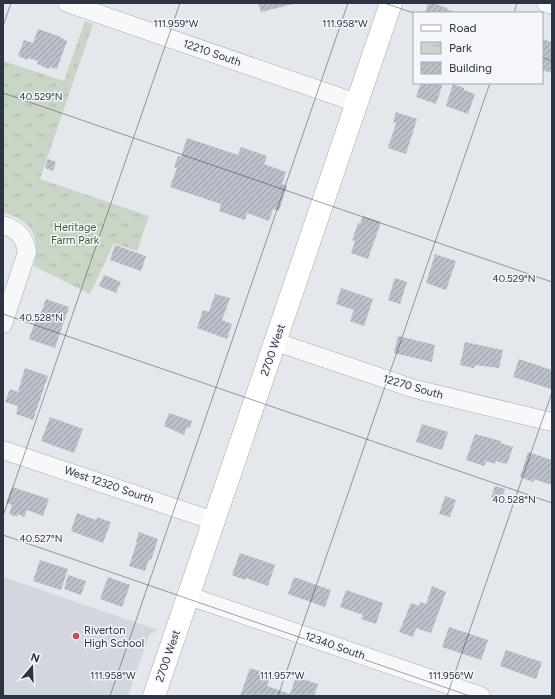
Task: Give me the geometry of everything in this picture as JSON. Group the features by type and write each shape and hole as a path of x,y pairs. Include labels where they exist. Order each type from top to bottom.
{"main road":[{"name":"2700 West","path":"154,696 391,3"}],"street":[{"name":"12210 South","path":"67,3 357,103"},
{"path":"546,3 552,5"},
{"path":"3,225 10,227 20,234 25,242 27,252 3,324"},
{"name":"12270 South","path":"276,342 415,390 552,422"},
{"name":"West 12320 Sourth","path":"3,450 214,521"},
{"name":"12340 South","path":"189,596 481,696"}],"shaded area":[{"name":"Riverton High School","path":"3,577 158,630 150,634 148,638 128,696 3,696"}],"green space":[{"name":"Heritage Farm Park","path":"85,21 93,24 40,179 149,216 137,251 114,243 90,294 34,266 36,246 32,231 28,225 21,220 3,212 3,61 64,81"}],"building":[{"path":"258,3 293,3 293,4 261,12"},
{"path":"428,3 433,3 454,12 425,12"},
{"path":"38,29 61,37 67,41 57,69 50,67 49,69 37,64 38,61 28,58 27,60 18,56 24,40 33,43"},
{"path":"543,39 552,42 552,73 543,70"},
{"path":"421,84 443,84 436,104 416,97"},
{"path":"453,84 475,94 468,114 446,106"},
{"path":"396,112 417,119 406,154 388,148 396,123 393,122"},
{"path":"187,138 238,155 241,147 267,156 264,164 286,172 282,184 287,186 279,211 273,209 269,221 247,213 245,220 219,211 221,204 170,187 177,168 174,167 178,156 181,157"},
{"path":"48,159 56,162 53,171 45,168"},
{"path":"363,216 381,222 368,259 351,253 355,241 352,240 358,223 360,224"},
{"path":"115,245 146,256 141,271 110,260"},
{"path":"435,254 456,261 446,290 426,283"},
{"path":"104,275 121,282 116,293 99,286"},
{"path":"395,278 407,282 400,304 388,300"},
{"path":"341,288 373,299 364,326 350,321 354,310 336,304"},
{"path":"215,294 230,298 222,320 232,324 227,339 197,328 203,310 209,312"},
{"path":"46,299 69,307 55,348 29,339 36,319 37,320 40,312 41,313"},
{"path":"398,336 435,345 432,362 394,353"},
{"path":"465,342 503,350 499,368 475,365 474,368 460,365"},
{"path":"519,359 552,370 551,389 513,377"},
{"path":"25,368 48,376 33,420 16,414 18,406 5,402 10,389 18,392"},
{"path":"169,413 192,421 190,428 187,427 184,435 164,426"},
{"path":"50,417 83,429 74,453 41,441"},
{"path":"422,424 448,432 442,450 416,442"},
{"path":"475,434 501,441 500,443 513,447 507,464 496,461 495,464 486,461 484,466 466,460"},
{"path":"528,452 552,460 552,485 534,479 533,482 520,477"},
{"path":"495,486 505,489 501,500 491,497"},
{"path":"12,487 49,499 43,516 27,510 24,517 18,514 17,517 9,514 12,505 6,503"},
{"path":"445,496 456,500 450,517 439,514"},
{"path":"77,513 96,520 97,517 111,522 103,543 71,531"},
{"path":"139,532 158,539 151,560 149,559 145,571 129,566"},
{"path":"240,553 275,565 268,586 246,578 245,580 232,575"},
{"path":"40,560 68,569 61,590 33,581"},
{"path":"68,575 86,581 81,595 64,589"},
{"path":"108,577 130,585 122,607 100,599"},
{"path":"294,577 331,590 325,607 288,594"},
{"path":"432,586 446,592 431,633 416,628 413,637 399,632 411,603 419,606 420,602 426,604"},
{"path":"346,590 383,603 376,624 361,619 363,615 340,607"},
{"path":"449,627 488,640 481,660 442,647"},
{"path":"506,650 542,662 536,679 500,666"},
{"path":"250,668 271,675 267,686 290,694 296,677 318,684 314,696 240,696"}],"place":[{"name":"Riverton High School","path":"76,636"}]}
